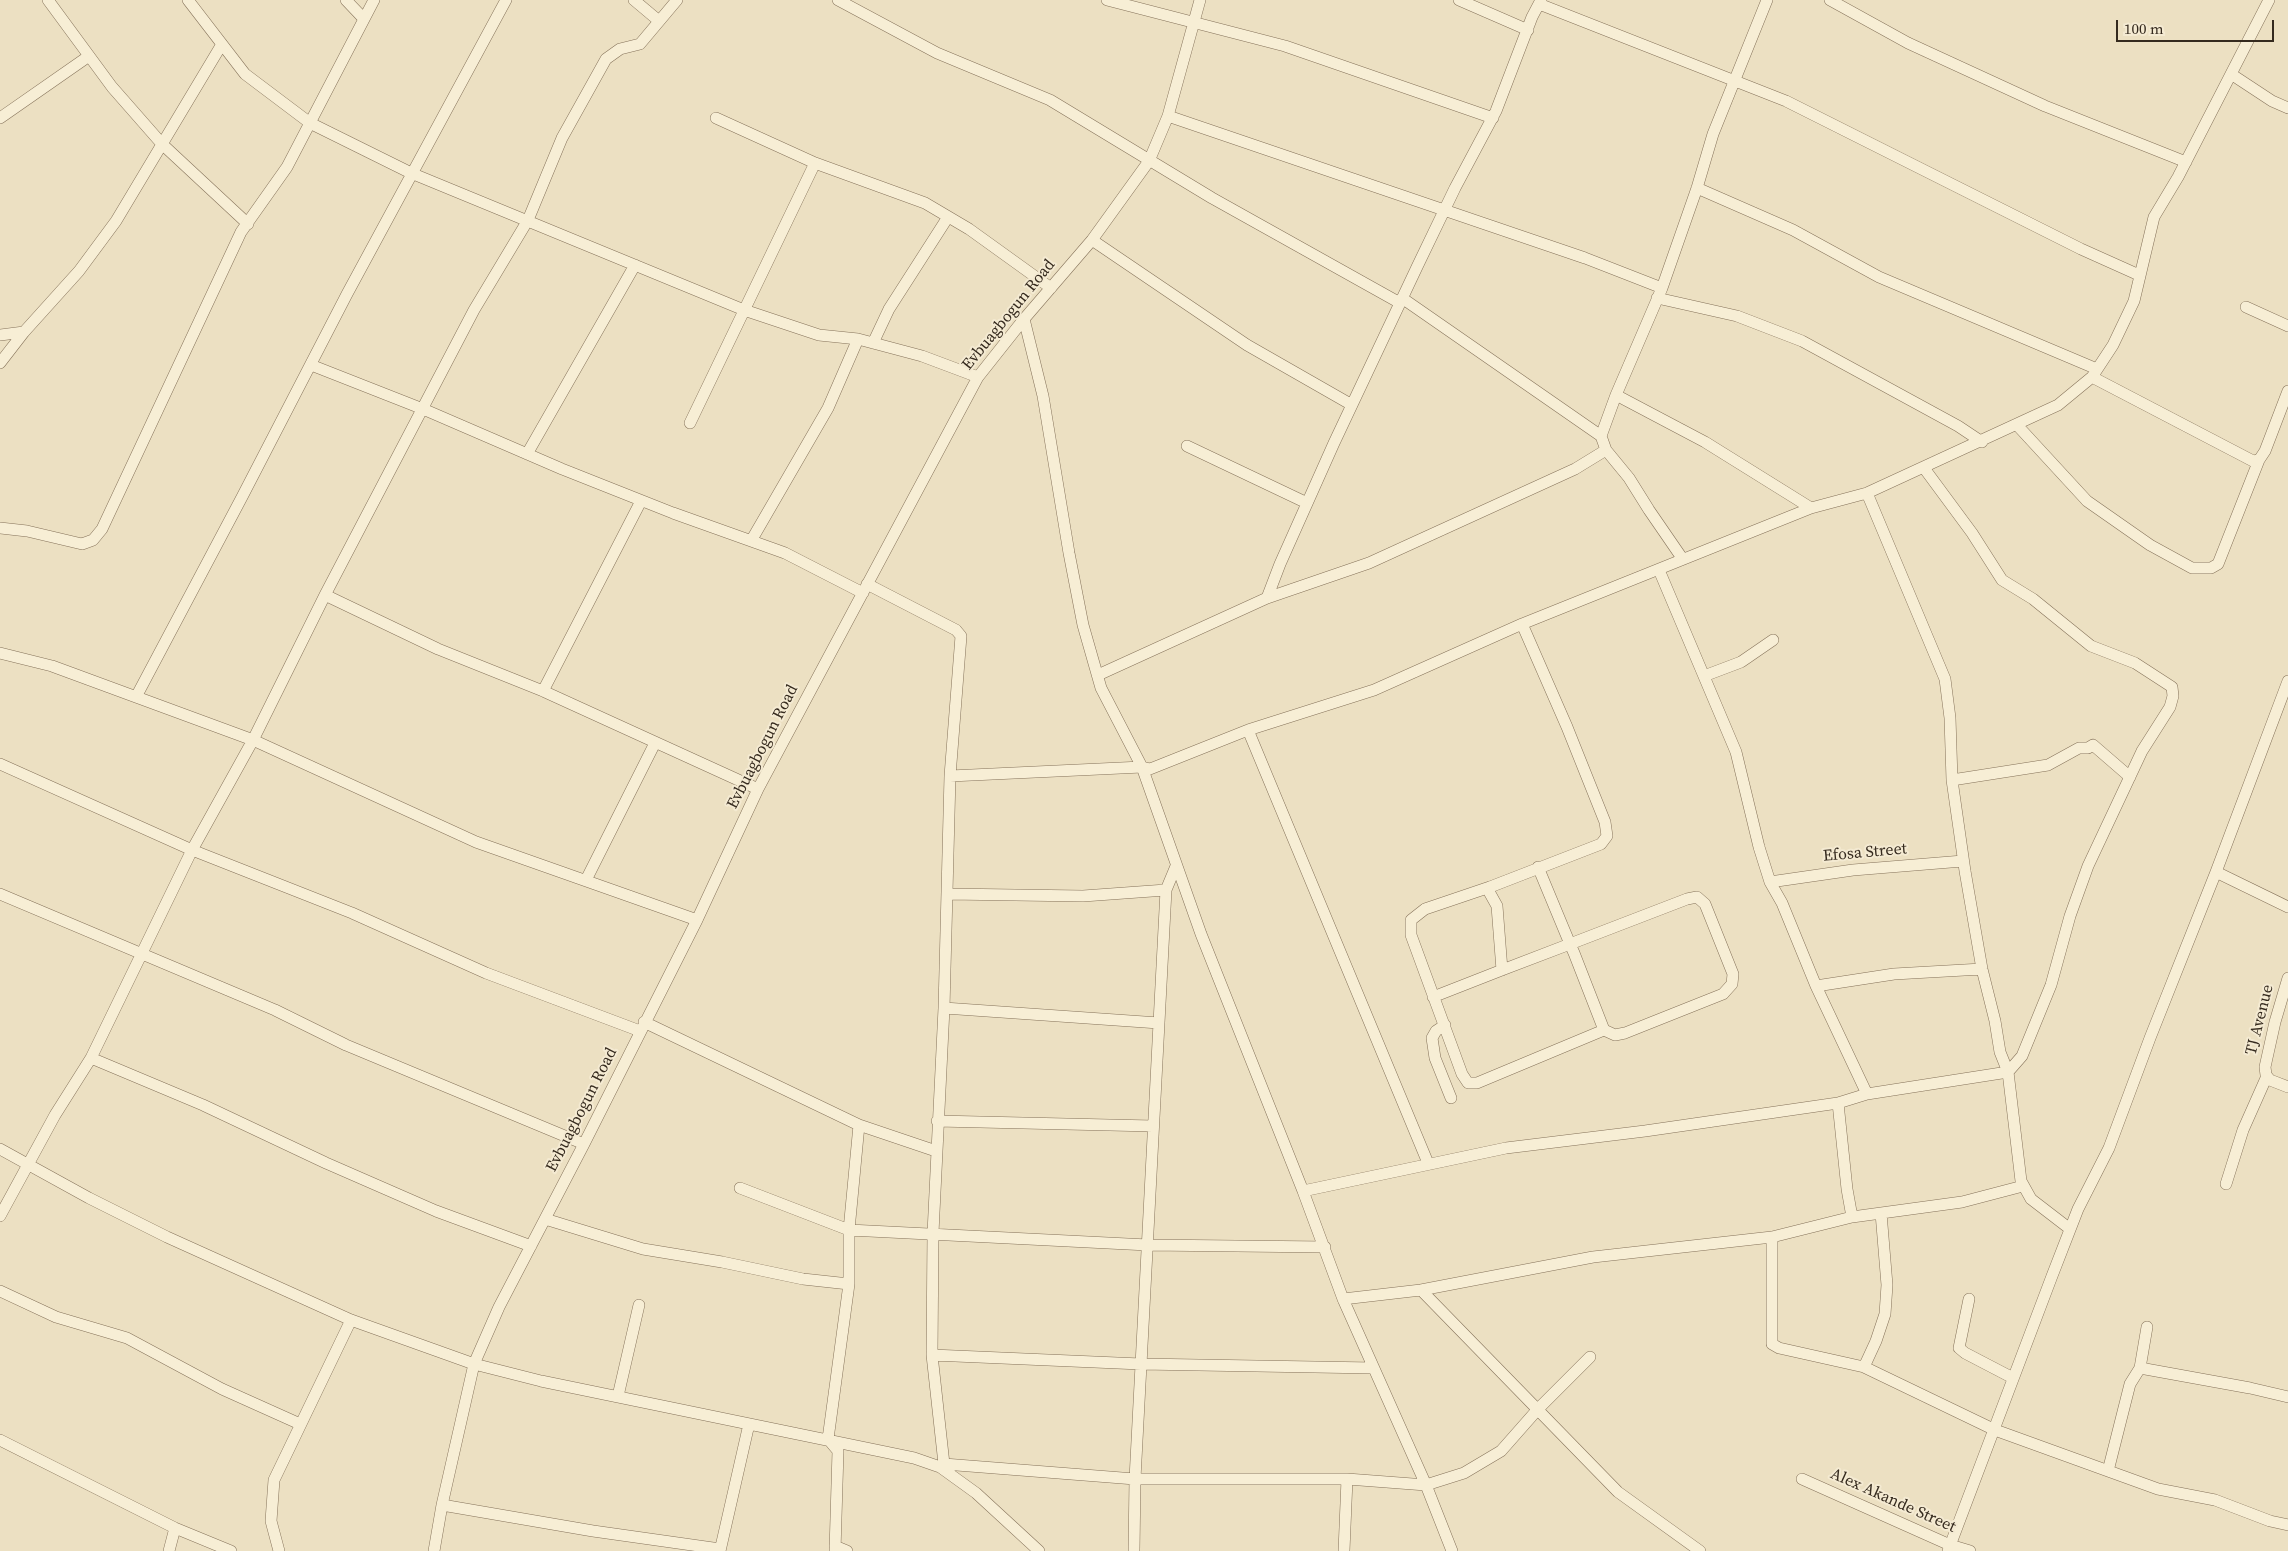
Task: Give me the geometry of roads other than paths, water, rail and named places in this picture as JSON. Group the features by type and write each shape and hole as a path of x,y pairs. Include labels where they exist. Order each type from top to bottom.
{"street":[{"path":"48,0 112,87 162,144 248,224"},
{"path":"188,0 245,74 310,123 411,173 744,310 820,335 858,339 922,356 978,378"},
{"path":"346,0 364,19"},
{"path":"0,528 27,531 82,544 93,540 102,529 241,232 287,167 374,0"},
{"path":"136,697 411,173 506,0"},
{"path":"634,0 659,21"},
{"path":"0,1216 55,1115 91,1058 192,850 253,740 324,595 474,310 528,220 562,138 606,59 620,49 640,44 677,0"},
{"path":"838,0 937,53 1050,100 1149,161 1401,301 1601,436 1606,450 1629,478 1682,558"},
{"path":"1107,0 1285,46 1493,118"},
{"name":"Evbuagbogun Road","path":"434,1551 442,1505 474,1364 499,1307 697,920 758,789 978,378 1092,240 1149,161 1168,116 1200,0"},
{"path":"1459,0 1528,30"},
{"path":"1601,436 1616,394 1660,293 1697,188 1713,134 1767,0"},
{"path":"1830,0 1908,43 2045,106 2186,162"},
{"path":"950,776 1142,767 1150,769 1248,730 1374,690 1522,624 1659,570 1682,558 1811,508 1867,493 1982,442 2058,405 2095,373 2113,345 2134,301 2154,217 2186,162 2269,0"},
{"path":"1267,598 1307,503 1352,405 1444,210 1493,118 1540,2 1786,101 2072,244 2139,275"},
{"path":"0,363 24,332 79,271 116,221 222,44"},
{"path":"0,118 89,56"},
{"path":"2231,74 2272,101 2288,108"},
{"path":"1168,116 1585,258 1660,293 1737,316 1802,341 1958,426 1982,442"},
{"path":"716,118 815,163 925,203 969,229 1051,288"},
{"path":"690,422 815,163"},
{"path":"1697,188 1793,230 1879,277 2095,373 2252,461 2259,460"},
{"path":"873,343 889,309 948,217"},
{"path":"1092,240 1247,345 1352,405"},
{"path":"527,454 635,265"},
{"path":"2246,307 2288,326"},
{"path":"1024,320 1043,396 1083,625 1102,688 1142,767 1176,866 1325,1248 1343,1299 1426,1485 1452,1551"},
{"path":"0,335 24,332"},
{"path":"751,542 828,408 858,339"},
{"path":"310,365 423,409 641,501 785,553 956,630 961,636 950,776 944,1008 933,1233 932,1355 942,1466 976,1493 1039,1551"},
{"path":"2017,425 2087,500 2150,545 2192,568 2211,568 2218,564 2288,391"},
{"path":"1616,394 1705,442 1811,508"},
{"path":"1187,446 1307,503"},
{"path":"1098,675 1267,598 1370,563 1575,469 1606,450"},
{"path":"1303,1191 1506,1148 1645,1131 1838,1103 1868,1094 2008,1072 2022,1056 2038,1022 2051,985 2070,916 2085,874 2142,751 2170,707 2173,696 2172,687 2135,663 2091,646 2033,599 2002,580 1972,533 1924,468"},
{"path":"1867,493 1945,679 1950,718 1952,780 1964,861 1982,969 1996,1021 2000,1052 2008,1072 2023,1186 2031,1199 2070,1230"},
{"path":"543,691 641,501"},
{"path":"1659,570 1736,752 1759,847 1770,882 1782,903 1816,986 1868,1094"},
{"path":"324,595 438,649 543,691 758,789"},
{"path":"1522,624 1605,822 1607,836 1601,844 1488,888 1425,909 1411,920 1411,935 1462,1074 1468,1083 1477,1084 1604,1030"},
{"path":"1704,676 1741,662 1773,640"},
{"path":"0,653 52,666 253,740 476,842 697,920"},
{"path":"1949,1548 2070,1230 2109,1148 2288,681"},
{"path":"1248,730 1428,1164"},
{"path":"586,880 655,743"},
{"path":"1952,780 2048,765 2079,748 2093,746 2130,777"},
{"path":"0,764 192,850 352,913 486,973 642,1026 859,1125 936,1151"},
{"name":"Efosa Street","path":"1770,882 1843,871 1964,861"},
{"path":"1134,1551 1135,1478 1166,890 1176,866"},
{"path":"1434,997 1502,970 1570,944 1687,898 1697,897 1705,904 1733,974 1732,984 1723,994 1625,1033 1614,1035 1604,1030 1570,944 1538,867"},
{"path":"2216,872 2288,907"},
{"path":"1488,888 1496,906 1502,970"},
{"path":"948,894 1083,896 1166,890"},
{"path":"0,894 274,1010 346,1045 584,1144"},
{"path":"1816,986 1894,974 1982,969"},
{"name":"TJ Avenue","path":"2288,978 2274,1022 2265,1067 2267,1076 2288,1087"},
{"path":"944,1008 1160,1023"},
{"path":"1445,1025 1436,1031 1432,1038 1435,1058 1451,1098"},
{"path":"91,1058 203,1105 326,1163 436,1211 531,1246"},
{"path":"2226,1184 2243,1130 2267,1076"},
{"path":"1838,1103 1847,1189 1852,1217"},
{"path":"937,1121 1153,1126"},
{"path":"847,1551 835,1549 838,1451 828,1439 849,1284 849,1230 859,1125"},
{"path":"0,1150 167,1237 351,1320 474,1364 541,1381 828,1439 942,1466 1135,1478 1347,1479 1426,1485 1464,1473 1501,1451 1538,1409 1590,1357"},
{"path":"1343,1299 1422,1290 1593,1257 1772,1237 1852,1217 1962,1202 2023,1186"},
{"path":"740,1188 849,1230 1148,1245 1325,1248"},
{"path":"1864,1367 1876,1341 1885,1314 1887,1285 1881,1213"},
{"path":"545,1219 643,1249 722,1262 803,1279 849,1284"},
{"path":"1772,1237 1772,1344 1779,1348 1864,1367 1995,1430 2158,1489 2215,1500 2270,1521 2288,1525"},
{"path":"1422,1290 1618,1492 1700,1551"},
{"path":"0,1291 56,1317 127,1338 222,1388 300,1424"},
{"path":"1969,1299 1959,1348 2013,1378"},
{"path":"618,1396 639,1305"},
{"path":"279,1551 271,1521 271,1492 274,1480 351,1320"},
{"path":"2108,1471 2130,1384 2140,1368 2147,1327"},
{"path":"932,1355 1141,1364 1373,1368"},
{"path":"2140,1368 2250,1388 2288,1397"},
{"path":"442,1505 592,1531 720,1550 749,1424"},
{"path":"0,1440 175,1528 231,1551"},
{"path":"1344,1551 1347,1479"},
{"name":"Alex Akande Street","path":"1802,1479 1949,1548 1970,1551"},
{"path":"169,1551 175,1528"}]}
